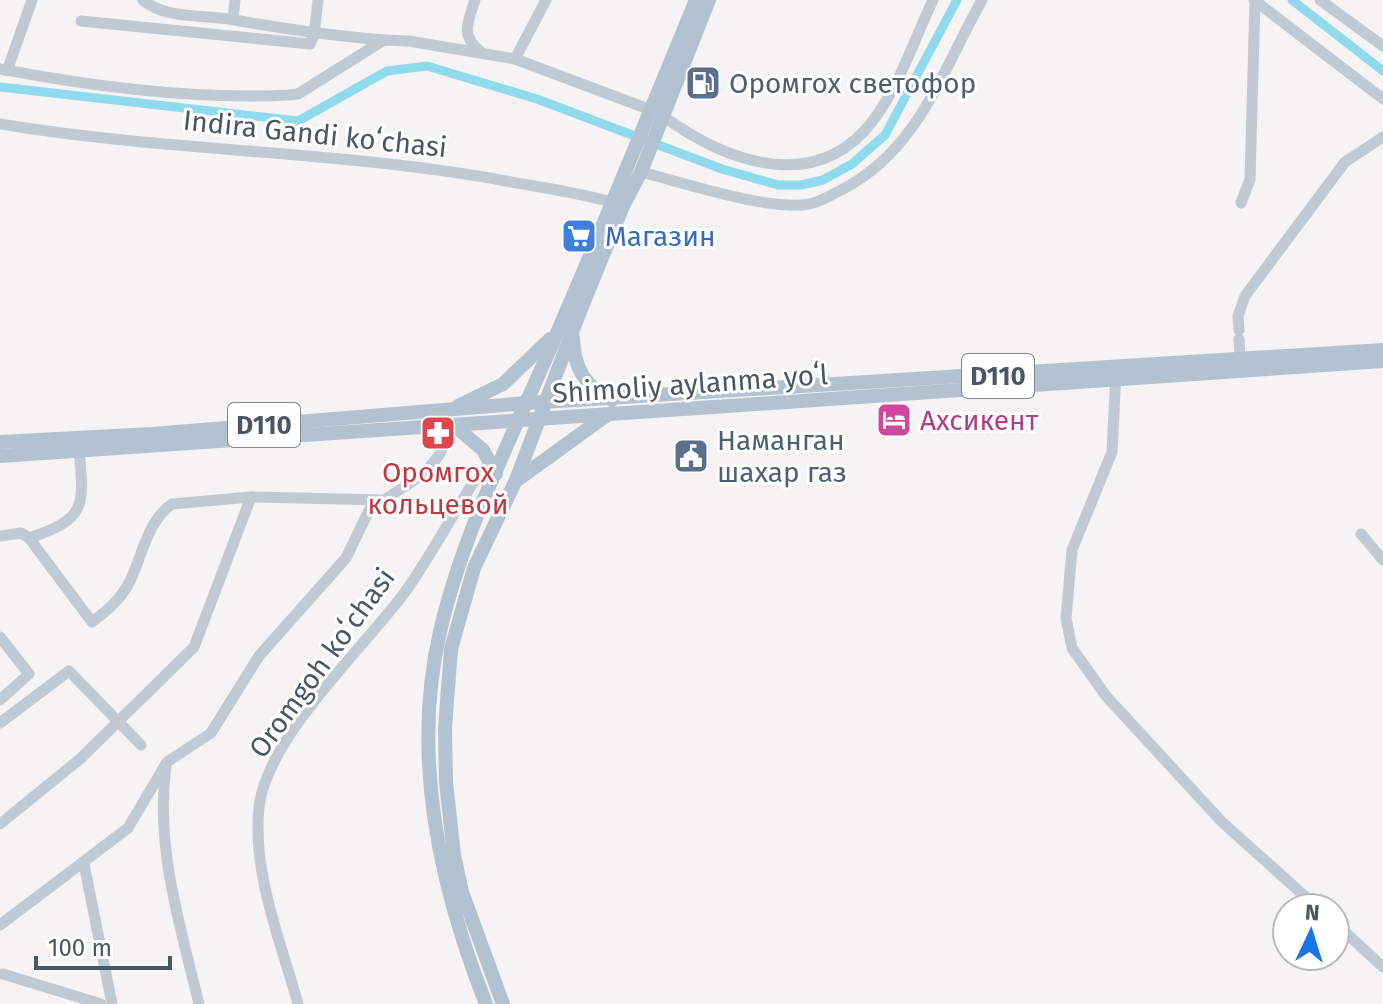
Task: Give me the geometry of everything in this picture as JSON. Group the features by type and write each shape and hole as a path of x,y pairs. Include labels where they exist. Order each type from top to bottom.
{"main road":[{"path":"503,1004 462,892 446,782 451,649 496,474 527,403 566,330 618,204 639,165 696,0"},
{"path":"655,118 709,0"},
{"path":"486,1004 446,886 430,771 434,676 439,634 460,563 516,480 539,421 566,330"},
{"path":"516,480 611,407 582,379 566,330"},
{"path":"452,409 503,384 566,330"},
{"name":"Shimoliy aylanma yoʻl","path":"1116,374 1240,358 1383,350"},
{"name":"Shimoliy aylanma yoʻl","path":"0,442 152,440 453,427 539,421 611,407 1116,374 1383,361"},
{"name":"Shimoliy aylanma yoʻl","path":"0,456 79,451 152,440 452,409 545,402 611,407"},
{"path":"453,427 483,450 496,474"}],"street":[{"path":"32,0 3,70 69,82 206,95 298,94 384,40"},
{"path":"143,0 175,13 233,19 314,35 481,51 515,59 655,118 701,142 785,166 812,164 845,147 871,123 933,0"},
{"path":"233,19 235,0"},
{"path":"81,21 310,44 318,0"},
{"path":"475,0 466,29 471,44 481,51"},
{"path":"515,59 546,0"},
{"path":"639,165 760,201 809,204 828,197 883,163 901,145 982,0"},
{"path":"1320,0 1383,46"},
{"path":"1254,1 1383,99"},
{"path":"1241,203 1250,179 1254,1"},
{"name":"Indira Gandi koʻchasi","path":"0,124 94,138 363,159 457,172 618,204"},
{"path":"1240,358 1238,316 1245,296 1345,162 1383,137"},
{"path":"1116,374 1112,452 1076,531 1072,550 1066,618 1072,648 1106,696 1214,813 1300,892"},
{"path":"0,536 21,533 29,538 92,622 115,603 129,583 153,527 167,507 182,502 251,497 373,502 392,497 425,473 440,454 453,427"},
{"path":"29,538 61,527 80,509 79,451"},
{"name":"Oromgoh koʻchasi","path":"298,1004 263,873 258,840 261,791 285,743 404,592 473,483 487,472 496,474"},
{"path":"0,824 80,759 194,647 251,497"},
{"path":"0,925 128,828 167,762 211,733 259,656 346,558 373,502"},
{"path":"1361,534 1383,560"},
{"path":"0,637 29,674 0,700"},
{"path":"0,723 69,671 141,745"},
{"path":"167,762 163,790 167,873 199,1004"},
{"path":"84,864 112,1004"},
{"path":"1351,938 1383,967"},
{"path":"3,974 101,1004"}],"waterway":[{"path":"0,87 298,121 387,71 427,66 537,99 722,169 778,185 801,185 823,180 852,164 885,135 957,0"},
{"path":"1292,0 1383,71"}],"place":[{"name":"Оромгох светофор","path":"703,83"},
{"name":"Магазин","path":"579,236"},
{"name":"Ахсикент","path":"894,420"},
{"name":"Оромгох кольцевой","path":"438,433"},
{"name":"Наманган шахар газ","path":"691,456"}]}
